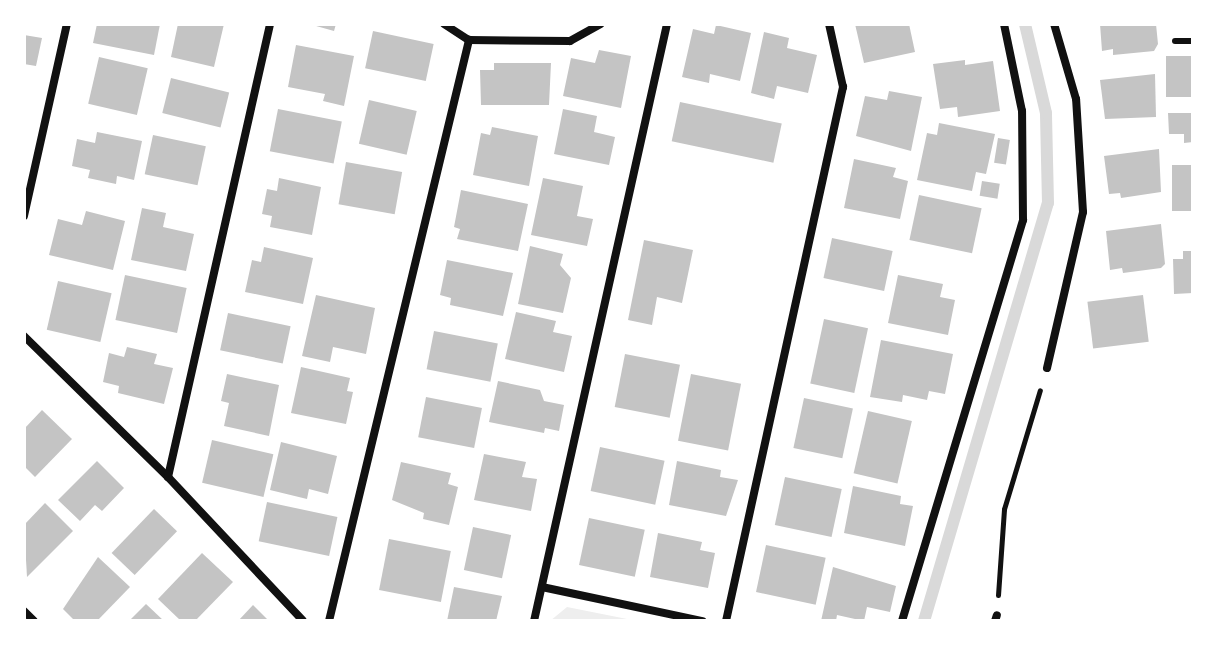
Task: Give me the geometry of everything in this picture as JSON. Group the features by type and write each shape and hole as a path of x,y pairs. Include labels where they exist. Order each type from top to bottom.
{"street":[{"path":"24,216 67,24"},
{"path":"168,477 270,24"},
{"path":"444,24 469,40 570,41 601,24"},
{"path":"534,621 667,24"},
{"path":"726,621 843,87 829,24"},
{"path":"902,621 1023,220 1022,111 1004,24"},
{"path":"1047,368 1083,212 1076,99 1054,24"},
{"path":"329,621 469,40"},
{"path":"24,336 168,477 303,621"},
{"path":"542,587 702,621"},
{"path":"24,611 34,621"}],"lane":[{"path":"1175,41 1193,41"}],"path":[{"path":"996,618 1004,509 1047,368"}],"shaded area":[{"path":"567,607 637,621 550,621"}],"building":[{"path":"97,24 160,24 154,55 93,43"},
{"path":"178,24 224,24 214,67 171,57"},
{"path":"309,24 336,24 334,31"},
{"path":"855,24 909,24 915,52 864,63"},
{"path":"1100,24 1156,24 1158,44 1154,51 1113,55 1113,49 1102,51"},
{"path":"716,25 751,33 740,81 710,74 709,83 682,77 693,29 714,34"},
{"path":"373,31 434,44 426,81 365,68"},
{"path":"764,32 789,38 787,48 817,55 808,93 777,86 774,99 751,93"},
{"path":"24,35 42,38 36,66 24,64"},
{"path":"296,45 354,56 344,106 323,101 325,94 288,87"},
{"path":"599,50 631,56 621,108 563,96 571,58 595,63"},
{"path":"1166,56 1193,56 1193,97 1166,97"},
{"path":"99,57 148,68 137,115 88,104"},
{"path":"965,60 965,65 993,61 1000,111 958,117 957,107 940,109 933,64"},
{"path":"494,63 551,63 549,105 481,105 480,70 494,70"},
{"path":"1155,74 1156,117 1105,119 1100,80"},
{"path":"171,78 229,93 221,127 162,113"},
{"path":"889,91 922,97 911,151 856,136 865,96 887,100"},
{"path":"369,100 417,111 407,155 359,144"},
{"path":"680,102 782,124 773,163 672,141"},
{"path":"278,109 342,121 334,164 270,151"},
{"path":"563,109 597,116 594,132 615,137 609,165 554,154"},
{"path":"1168,113 1193,113 1193,142 1184,143 1184,134 1169,134"},
{"path":"939,123 995,134 986,174 976,172 972,191 917,180 927,133 937,135"},
{"path":"492,127 538,136 529,186 473,175 481,133 490,135"},
{"path":"97,132 142,141 134,180 117,176 116,184 88,178 90,170 72,166 77,139 95,143"},
{"path":"153,135 206,146 198,185 145,174"},
{"path":"998,138 1010,140 1006,165 994,163"},
{"path":"1159,149 1161,192 1121,198 1120,193 1109,194 1104,156"},
{"path":"854,159 896,168 893,177 908,181 900,219 844,208"},
{"path":"346,162 402,172 395,214 339,204"},
{"path":"1172,165 1193,165 1193,211 1172,211"},
{"path":"279,178 321,187 312,235 270,227 272,216 262,214 267,189 277,191"},
{"path":"543,178 583,186 577,216 593,219 587,246 531,235"},
{"path":"982,181 1000,184 997,199 980,196"},
{"path":"461,190 528,204 518,251 457,239 460,229 454,227"},
{"path":"919,195 982,208 972,253 909,240"},
{"path":"142,208 166,213 163,227 194,234 186,271 131,260"},
{"path":"86,211 125,221 113,270 49,255 58,219 82,225"},
{"path":"1161,224 1165,264 1161,268 1123,273 1122,268 1110,270 1106,231"},
{"path":"832,238 893,251 884,291 823,278"},
{"path":"644,240 693,250 682,303 657,297 652,325 628,320"},
{"path":"530,246 563,254 560,265 571,278 563,313 518,304"},
{"path":"264,247 313,258 303,304 245,292 252,260 261,262"},
{"path":"1183,251 1193,251 1193,293 1174,294 1173,259 1183,259"},
{"path":"447,260 513,273 503,316 450,305 451,298 440,295"},
{"path":"125,275 187,288 177,333 115,320"},
{"path":"898,275 943,284 940,297 955,300 948,335 888,323"},
{"path":"58,281 112,293 100,342 47,330"},
{"path":"316,295 375,308 366,354 333,347 330,362 302,356"},
{"path":"1143,295 1149,342 1093,348 1087,302"},
{"path":"516,312 556,321 553,332 572,336 564,372 505,359"},
{"path":"228,313 291,326 283,363 220,350"},
{"path":"824,319 868,328 854,393 810,384"},
{"path":"434,331 498,343 490,382 427,369"},
{"path":"881,340 953,354 945,394 929,391 927,400 903,395 902,402 870,397"},
{"path":"127,347 157,354 154,364 173,368 164,404 118,393 119,386 103,382 109,353 124,357"},
{"path":"625,354 680,365 670,418 615,407"},
{"path":"301,367 350,378 347,391 353,392 346,424 291,413"},
{"path":"227,374 279,385 269,436 224,426 229,403 221,401"},
{"path":"691,374 741,384 728,450 678,441"},
{"path":"498,381 540,390 544,401 564,405 559,431 545,428 544,433 489,422"},
{"path":"426,397 482,408 474,448 418,437"},
{"path":"804,398 853,408 842,458 793,448"},
{"path":"42,410 72,439 35,477 24,466 24,429"},
{"path":"868,411 912,421 897,483 854,473"},
{"path":"212,440 273,454 263,497 202,483"},
{"path":"281,442 337,456 328,494 309,489 307,499 270,490"},
{"path":"600,447 665,461 655,505 591,491"},
{"path":"484,454 526,462 522,477 537,479 531,511 474,500"},
{"path":"97,461 124,488 102,511 95,505 80,521 58,500"},
{"path":"677,461 721,470 720,477 738,480 726,516 669,505"},
{"path":"401,462 451,473 448,484 458,487 449,525 423,519 424,513 392,500"},
{"path":"785,477 842,489 832,537 775,525"},
{"path":"853,486 901,496 900,504 913,506 905,546 844,533"},
{"path":"267,502 337,517 329,556 259,541"},
{"path":"45,503 73,531 27,577 24,525"},
{"path":"154,509 177,531 135,575 112,553"},
{"path":"589,518 645,530 635,577 579,565"},
{"path":"473,527 511,535 502,578 464,570"},
{"path":"658,533 702,542 700,550 715,553 708,588 650,577"},
{"path":"389,539 451,551 441,602 379,590"},
{"path":"766,545 826,558 816,605 756,592"},
{"path":"202,553 233,582 195,621 181,621 158,599"},
{"path":"98,557 130,587 97,621 75,621 63,609"},
{"path":"833,567 896,586 890,612 867,607 864,621 837,615 836,621 821,621"},
{"path":"454,587 502,596 496,621 447,621"},
{"path":"146,604 164,621 129,621"},
{"path":"253,605 269,621 238,621"}],"waterway":[{"path":"924,621 1048,203 1046,113 1025,24"}]}
